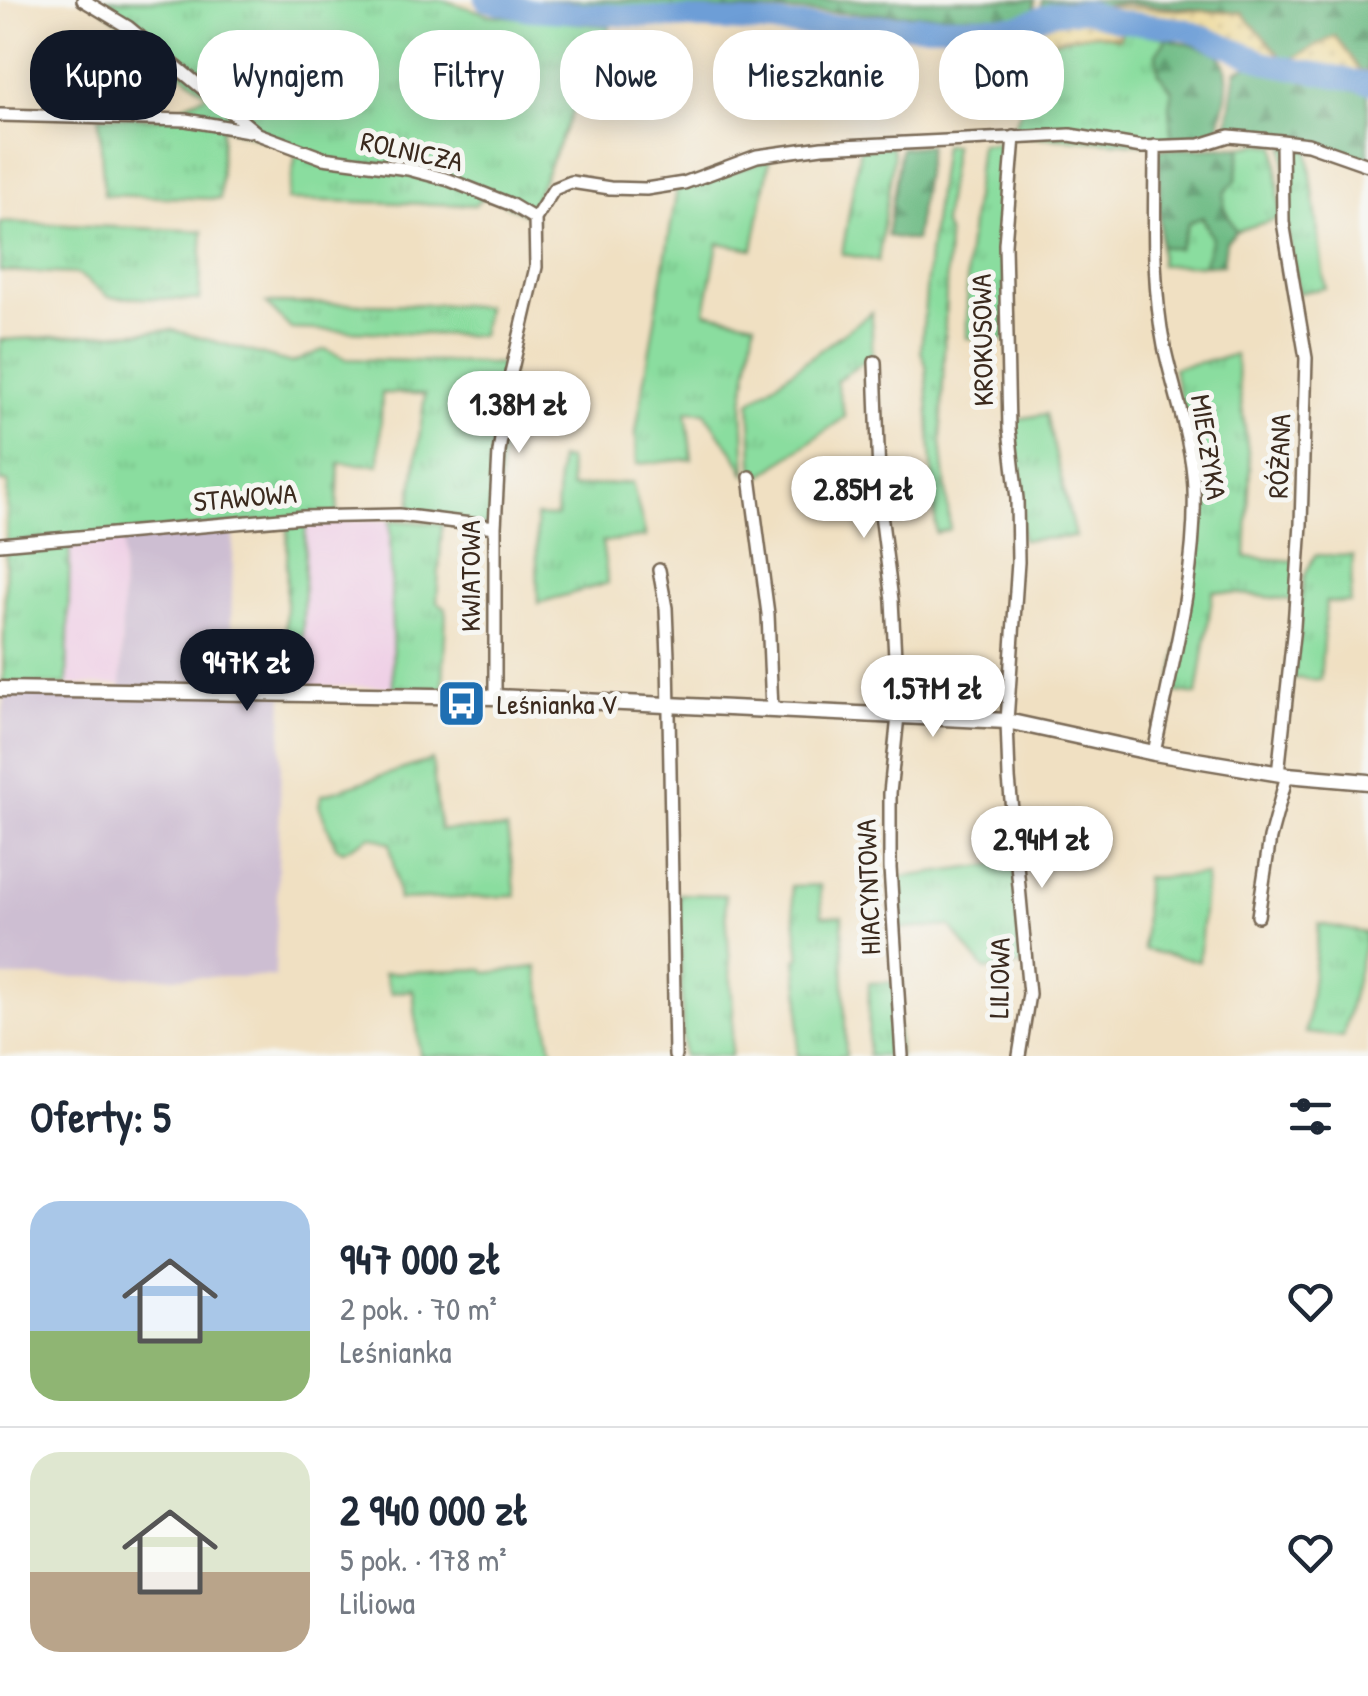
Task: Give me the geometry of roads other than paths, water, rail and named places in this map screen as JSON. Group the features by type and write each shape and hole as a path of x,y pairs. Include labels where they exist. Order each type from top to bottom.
{"street":[{"name":"ROLNICZA","path":"83,0 133,30 258,134 322,158 408,169 449,180 510,204 535,219"},
{"path":"0,115 186,120 258,134"},
{"path":"535,219 554,188 572,182 646,189 684,183 757,156 880,143 1070,136 1155,146 1200,144 1229,136 1308,144 1368,165"},
{"name":"KROKUSOWA","path":"1008,721 1018,562 1017,499 1009,429 1005,244 1014,138"},
{"name":"RÓŻANA","path":"1258,916 1282,774 1300,541 1306,358 1283,222 1282,141"},
{"name":"MIECZYKA","path":"1154,753 1195,524 1194,482 1164,344 1156,272 1155,146"},
{"name":"KWIATOWA","path":"495,697 495,526 502,424 536,267 535,219"},
{"name":"HIACYNTOWA","path":"875,362 880,506 892,600 898,716 890,793 890,849 902,1056"},
{"path":"750,477 768,614 772,710"},
{"name":"STAWOWA","path":"0,544 303,517 399,515 495,526"},
{"path":"659,570 666,608 675,1056"},
{"path":"0,689 495,697 1008,721 1154,753 1282,774 1368,782"},
{"name":"LILIOWA","path":"1008,721 1009,778 1030,994 1018,1056"}],"waterway":[{"path":"486,0 529,10 812,26 1018,26 1052,13 1086,11 1116,21 1185,29 1270,64 1368,83"}],"place":[{"name":"Leśnianka V","path":"462,704"}]}
